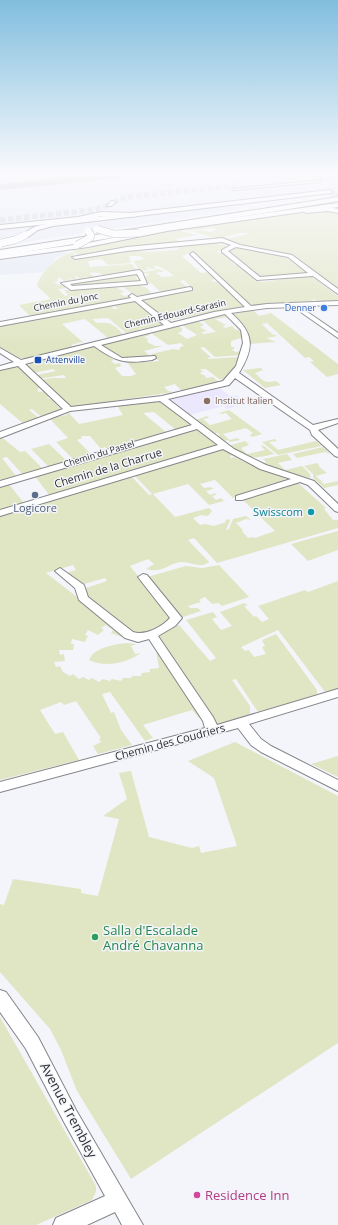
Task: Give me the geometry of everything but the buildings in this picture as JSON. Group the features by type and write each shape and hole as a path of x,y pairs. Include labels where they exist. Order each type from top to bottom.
{"highway":[{"path":"0,251 112,232"},
{"path":"0,251 42,249 137,232"}],"main road":[{"path":"0,243 12,241 30,232"},
{"path":"0,258 42,249 77,245 90,238 91,235 89,232"},
{"path":"108,232 114,234 146,232"},
{"path":"42,249 93,244 150,232"}],"street":[{"path":"76,257 208,240 222,240 235,245 290,256 338,292"},
{"path":"235,245 224,251 257,279 264,280 313,274"},
{"path":"193,254 249,308"},
{"path":"119,285 146,282 139,272 64,284 71,288 119,285 169,325"},
{"name":"Chemin du Jonc","path":"0,324 190,289"},
{"name":"Chemin Edouard-Sarasin","path":"0,368 226,312 249,308 338,303"},
{"path":"299,305 304,312 338,336"},
{"path":"0,435 68,409 162,398 226,384 236,372 245,351 245,332 226,312"},
{"path":"95,344 118,360 127,361 152,358"},
{"path":"0,350 20,363 53,397 68,409"},
{"path":"236,372 313,429 315,433 338,454"},
{"path":"162,398 223,446 250,461 302,479 314,485 338,509"},
{"path":"313,429 320,425 338,421"},
{"name":"Chemin du Pastel","path":"0,484 198,426"},
{"name":"Chemin de la Charrue","path":"0,513 223,446"},
{"path":"239,498 302,479"},
{"path":"60,571 80,587 83,598 129,635 138,638 152,635 156,631 173,623 176,618 143,577"},
{"path":"152,635 209,720 212,731"},
{"name":"Chemin des Coudriers","path":"0,787 241,723 338,693"},
{"path":"241,723 256,742 266,749 338,786"},
{"name":"Avenue Trembley","path":"0,998 32,1043 70,1116 133,1225"},
{"path":"63,1225 101,1209 118,1199"}],"shaded area":[{"path":"0,232 89,232 0,246"},
{"path":"64,250 68,253 56,258 46,272 0,275 0,259"},
{"name":"Institut Italien","path":"210,389 221,389 230,396 236,395 246,402 227,409 224,406 189,415 167,399 170,397"}],"green space":[{"path":"159,232 186,232 197,235 175,239 182,244 104,251 79,256 72,250 64,250"},
{"path":"194,232 338,232 338,290 295,258 226,241 226,239 248,234 247,233 239,233 220,239"},
{"path":"217,242 220,243 217,244 229,246 221,251 217,251 218,253 223,253 235,262 232,262 235,265 239,265 257,281 262,282 306,276 312,277 338,296 338,301 318,302 314,299 312,299 314,300 307,302 250,306 192,252 182,256 201,273 211,272 217,278 211,280 214,282 220,281 244,306 167,321 149,307 151,306 145,304 139,299 193,289 184,280 180,281 188,288 161,292 151,283 148,284 144,277 149,275 148,274 141,273 158,269 165,271 156,273 162,277 174,276 159,266 153,266 156,269 146,267 149,270 140,271 133,261 145,259 139,256 129,256 131,263 108,265 101,259 88,261 90,267 132,264 137,271 129,273 127,271 125,272 127,273 119,273 114,276 112,274 110,274 112,276 106,276 90,273 95,278 91,279 84,276 86,278 80,279 76,276 75,277 77,279 72,280 67,277 70,280 64,281 59,277 57,280 59,281 54,282 58,285 63,284 67,288 58,289 65,296 68,295 64,290 116,287 125,292 120,293 124,296 130,295 130,298 57,312 56,310 49,312 50,314 31,317 19,305 51,299 37,286 39,281 46,270 56,260 73,252 75,254 72,255 75,258 136,249 137,251 149,252 177,250 179,248 176,246"},
{"path":"233,247 284,256 306,272 304,274 259,278 226,251"},
{"path":"136,274 140,276 135,278 144,281 73,287 67,283"},
{"path":"139,284 146,287 152,294 135,296 123,287"},
{"path":"135,300 163,324 143,329 139,328 140,330 126,333 108,318 92,319 97,323 104,322 113,325 122,334 108,338 85,319 62,324 85,344 81,342 71,345 73,347 26,358 19,358 0,347 0,326 110,304 114,307 112,308 113,309 118,309 111,303"},
{"path":"253,310 259,316 271,313 338,364 338,374 327,377 310,362 314,361 309,357 305,358 267,323 262,324 272,334 278,336 266,338 276,342 248,344 247,331 233,314"},
{"path":"227,315 229,317 215,319 226,325 223,326 225,328 232,326 236,330 242,329 244,337 231,341 231,346 235,348 232,350 236,352 241,351 242,355 215,357 204,347 200,348 211,357 208,359 239,357 240,359 226,380 219,379 206,369 200,369 203,372 199,373 206,376 205,378 190,380 213,377 221,384 182,391 175,384 164,387 168,391 173,392 70,407 41,380 66,378 64,375 38,379 35,376 56,371 53,369 33,373 27,367 33,361 97,347 114,360 111,361 115,364 120,363 121,366 115,368 122,376 131,376 136,374 127,362 159,361 151,354 173,349 180,350 180,347 184,346 181,343 168,345 151,333 154,333 153,331 177,325 183,329 181,330 183,331 178,333 187,339 197,335 180,324 198,321 204,325 200,327 207,331 202,332 203,334 216,332 201,319"},
{"path":"147,333 150,335 144,337 148,339 147,342 155,346 163,346 144,351 150,356 125,360 101,346 103,344 126,338 132,339 130,337"},
{"path":"14,367 21,368 40,387 37,390 39,392 44,391 49,396 47,398 52,399 62,411 43,418 32,409 29,410 39,418 25,425 0,404 0,371"},
{"path":"261,368 263,370 255,373 261,379 268,382 276,381 281,385 265,388 243,370"},
{"path":"161,401 194,425 176,430 154,412 143,413 166,432 108,450 105,447 101,449 90,436 81,436 82,438 77,440 92,455 74,460 56,442 68,438 49,418 67,415 68,412 79,424 123,415 116,404"},
{"path":"229,410 262,434 252,437 250,435 253,433 246,428 223,434 230,440 237,438 240,440 230,442 228,440 224,441 217,436 220,435 218,433 214,434 196,420 207,416 209,418 203,419 210,425 232,419 226,413 219,413"},
{"path":"197,427 217,443 217,446 50,496 34,475"},
{"path":"0,436 20,452 25,451 43,469 23,475 7,457 2,458 17,477 0,482"},
{"path":"275,439 277,441 269,442 278,450 316,441 322,446 278,455 262,442"},
{"path":"245,441 249,445 241,448 247,454 265,450 261,446 263,445 274,454 260,457 250,457 228,446"},
{"path":"49,444 68,462 49,467 31,449"},
{"path":"323,447 330,454 325,452 297,458 293,454"},
{"path":"218,449 225,450 233,455 230,456 231,458 234,457 252,466 284,477 287,481 233,498 215,480 200,484 204,488 211,487 213,489 206,491 210,495 215,493 216,495 212,496 216,500 221,498 224,501 209,505 188,484 153,494 175,517 209,508 212,511 208,516 201,515 193,518 200,525 205,524 214,526 226,522 225,520 229,519 230,521 226,530 229,529 233,519 246,516 251,520 246,519 236,523 248,538 255,538 275,531 243,500 298,483 326,508 324,509 333,520 338,520 338,528 217,563 194,538 188,540 209,562 206,564 199,565 182,562 161,569 152,570 146,569 154,564 148,559 130,566 172,617 170,622 139,635 131,633 97,603 91,602 83,589 107,581 105,578 81,585 68,574 69,572 76,570 73,565 46,573 130,638 111,633 113,630 106,625 101,628 104,630 98,635 88,630 85,635 88,636 85,642 72,639 71,644 74,644 73,650 59,650 60,655 64,654 65,661 54,662 56,667 60,666 63,672 70,676 73,674 79,679 83,677 89,680 92,678 99,682 103,679 110,681 112,679 121,681 123,678 141,676 142,673 150,672 150,669 159,668 156,651 159,650 203,716 199,718 192,710 143,725 153,738 145,741 110,692 102,694 111,713 114,712 121,730 132,745 98,754 93,746 101,742 99,739 101,738 76,701 64,705 61,702 40,710 55,734 63,732 79,760 0,780 0,514 124,477 133,478 149,495 152,494 135,476 137,473"},
{"path":"287,454 292,460 278,463 285,470 302,466 310,474 311,478 282,471 264,464 266,462 263,459"},
{"path":"317,463 320,466 318,466 327,473 316,476 324,484 338,481 338,485 324,488 313,478 313,474 304,466"},
{"path":"8,483 24,503 0,510 0,485"},
{"path":"338,531 338,550 308,561 291,544"},
{"path":"219,565 249,597 222,606 218,603 212,604 205,597 199,600 201,602 188,606 190,608 198,608 201,611 180,618 179,614 147,577 186,566 202,568"},
{"path":"338,581 338,689 325,692 278,630 241,647 245,651 249,650 254,657 266,654 262,647 265,646 262,640 276,634 317,690 317,695 258,712 236,679 232,680 250,706 250,714 218,724 159,637 161,632 179,625 210,661 216,658 186,620 213,612 217,617 212,619 221,630 232,626 220,612 244,603 248,605 244,606 254,617 256,616 262,622 269,619 258,606 305,590 308,592"},
{"path":"128,643 137,644 131,646 135,654 141,653 123,662 109,664 102,664 89,660 100,649 112,645"},
{"path":"235,742 338,796 338,1043 131,1179 77,1091 61,1050 50,1029 0,972 0,904 4,905 13,879 81,889 81,893 98,896 119,819 103,816 127,799 119,773 131,771 149,837 192,848 199,846 201,853 237,846 214,778 188,761"},
{"path":"338,756 338,777 311,764"},
{"path":"0,1017 96,1186 96,1192 92,1200 36,1225 0,1225"}],"place":[{"name":"Denner","path":"324,308"},
{"name":"Attenville","path":"38,360"},
{"name":"Institut Italien","path":"207,401"},
{"name":"Logicore","path":"35,495"},
{"name":"Swisscom","path":"311,512"},
{"name":"Salla d'Escalade André Chavanna","path":"95,937"},
{"name":"Residence Inn","path":"197,1195"}]}
